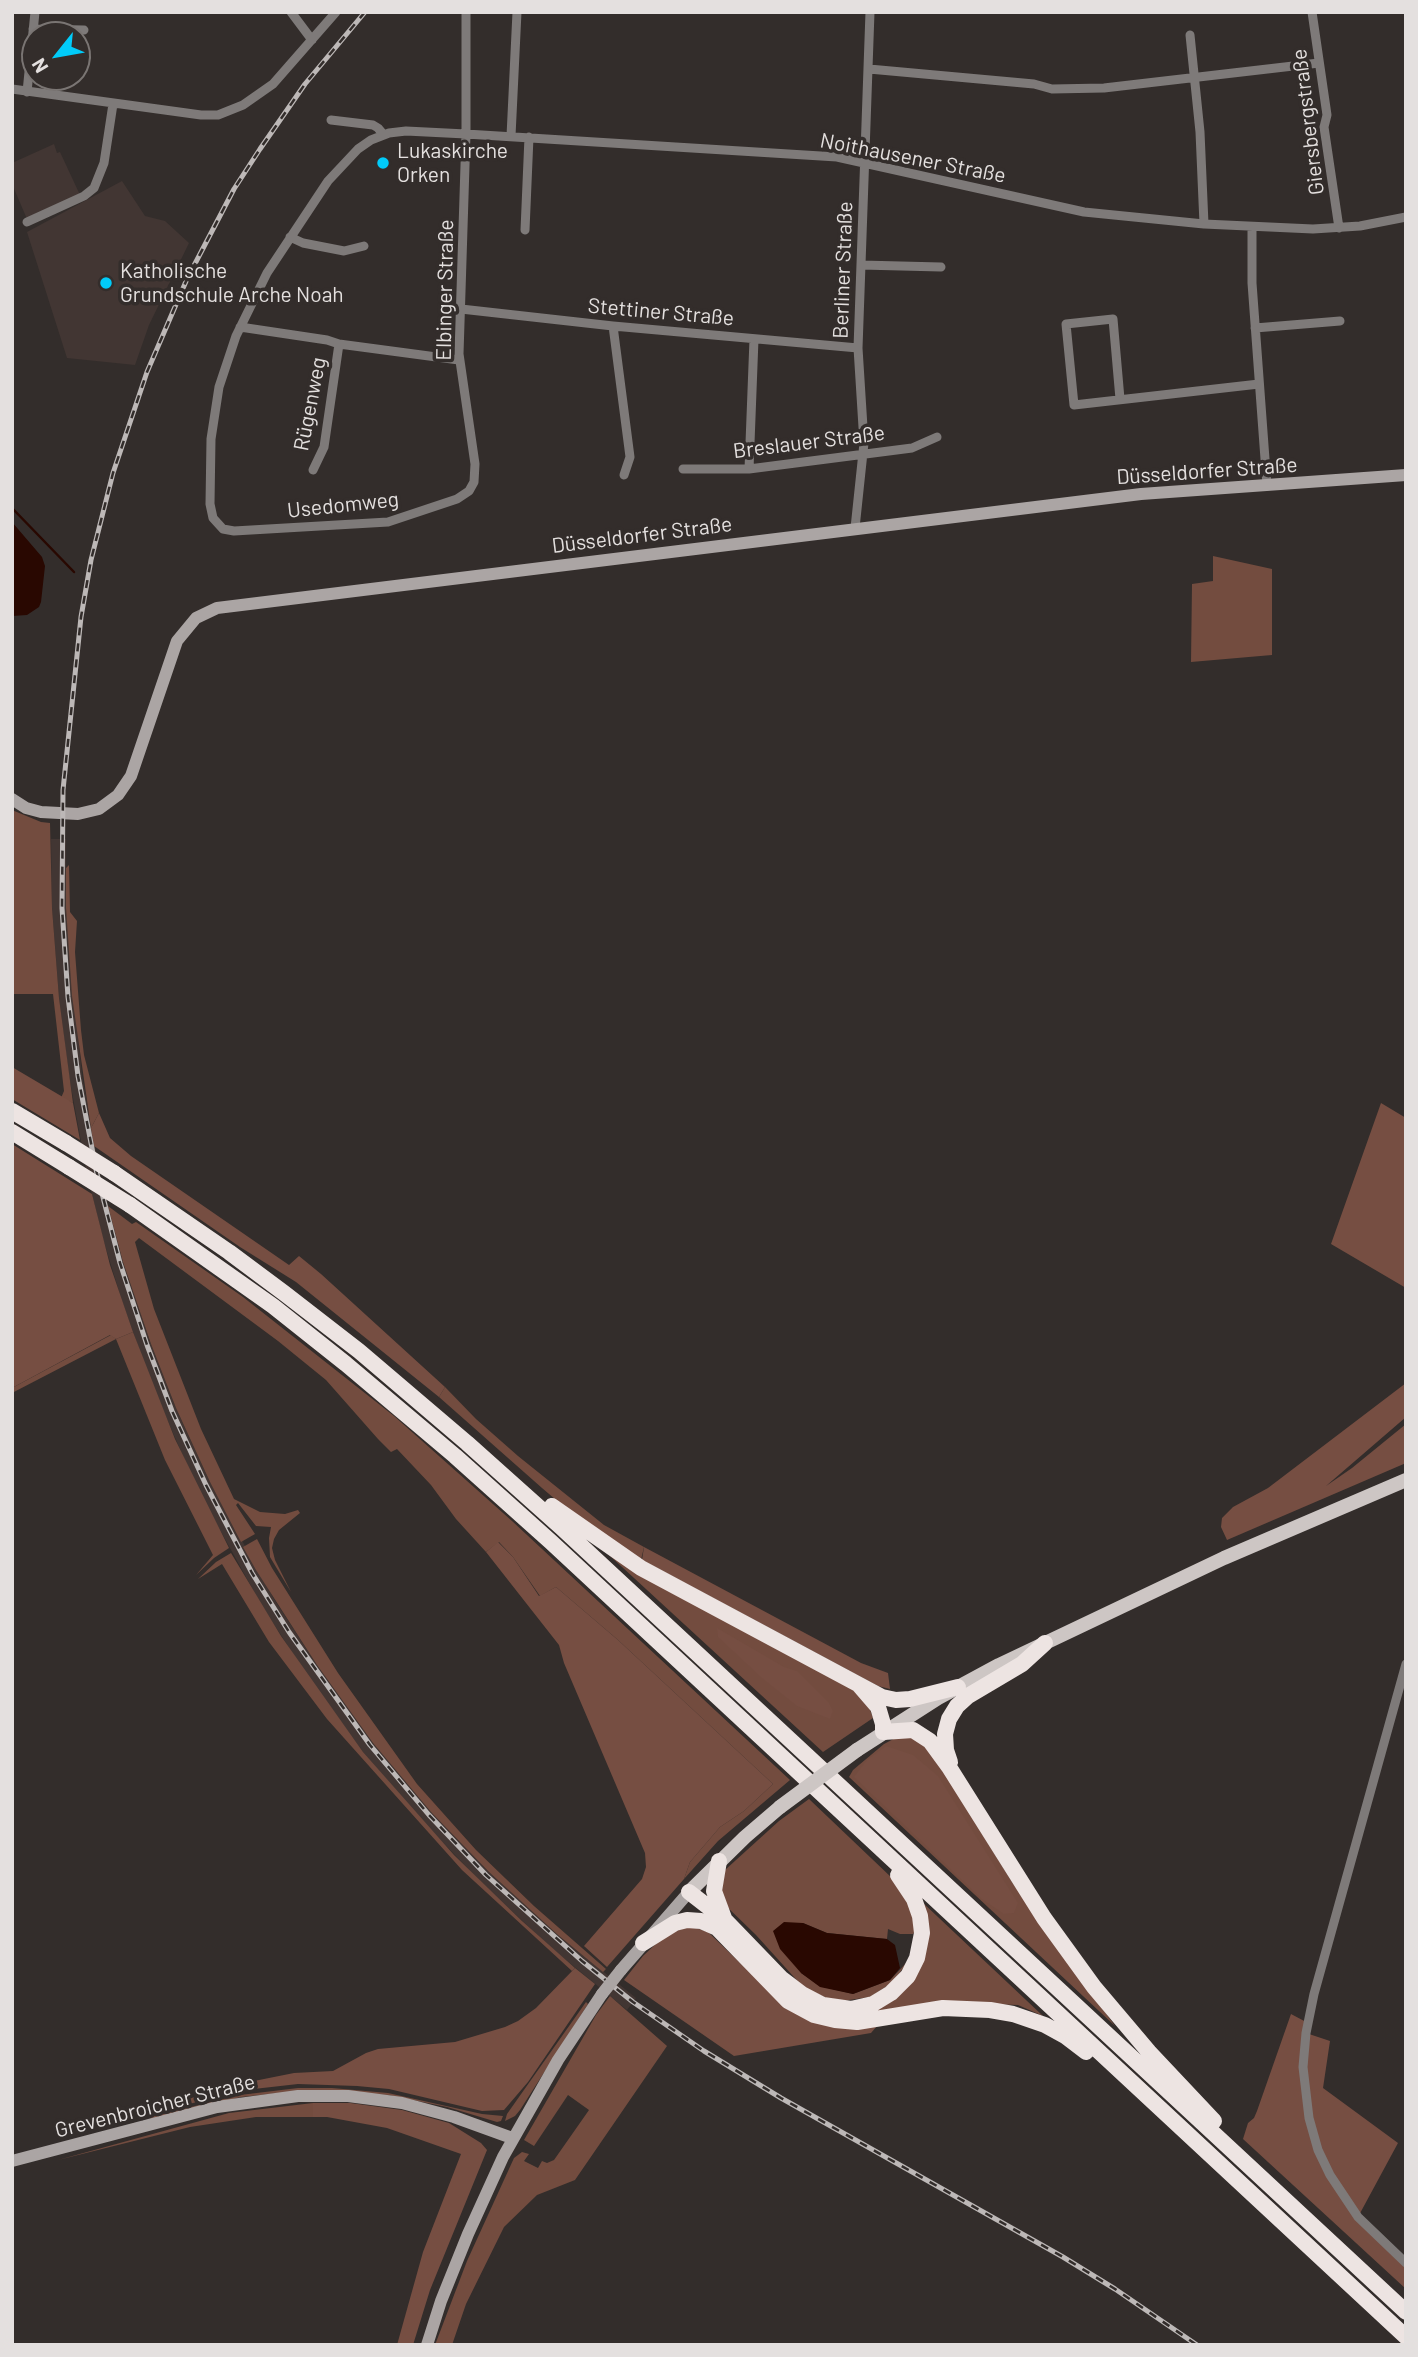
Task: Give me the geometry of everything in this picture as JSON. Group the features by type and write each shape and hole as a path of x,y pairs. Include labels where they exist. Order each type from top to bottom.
{"highway":[{"path":"12,1111 114,1173 229,1252 359,1351 467,1443 562,1528 1406,2312"},
{"path":"12,1132 130,1205 272,1306 408,1416 551,1542 1406,2337"},
{"path":"467,1443 497,1462 571,1521 641,1568 882,1697 896,1700 918,1698 958,1687"},
{"path":"960,1784 944,1741 946,1726 953,1712 968,1696 1022,1664 1045,1643"},
{"path":"859,1685 877,1707 883,1732 910,1729 923,1735 937,1750 1044,1918 1094,1987 1275,2191"},
{"path":"689,1892 781,1978 817,2003 839,2008 862,2007 878,2001 899,1987 914,1966 920,1948 922,1925 918,1908 901,1878 845,1816"},
{"path":"719,1861 714,1895 721,1924 778,1993 793,2005 814,2015 857,2022 949,2007 1013,2014 1045,2025 1065,2036 1119,2079 1143,2093"},
{"path":"643,1943 668,1926 684,1920 721,1924"}],"main road":[{"path":"689,1892 719,1861 780,1807 883,1732 958,1687 1195,1571 1406,1480"}],"street":[{"path":"291,12 312,40"},
{"path":"12,89 201,115 222,114 243,105 266,90 287,70 336,12"},
{"name":"Elbinger Straße","path":"466,12 466,134 459,360 476,471 472,487"},
{"path":"511,136 517,12"},
{"name":"Berliner Straße","path":"855,528 863,454 858,348 870,12"},
{"name":"Giersbergstraße","path":"1312,12 1327,115 1324,127 1339,228"},
{"path":"1190,34 1202,150 1203,224"},
{"path":"869,69 1034,84 1052,89 1104,88 1319,63"},
{"path":"27,222 84,196 94,188 102,171 113,104"},
{"name":"Noithausener Straße","path":"331,120 373,125 383,134 399,131 511,136 821,155 865,162 1084,212 1203,224 1252,228 1339,228 1406,218"},
{"path":"383,134 364,144 341,166 267,273 240,327 459,360"},
{"path":"525,230 529,137"},
{"path":"1252,228 1251,271 1268,486"},
{"path":"290,237 303,243 344,251 364,246"},
{"path":"861,265 941,267"},
{"name":"Stettiner Straße","path":"461,309 612,326 858,348"},
{"path":"1120,399 1113,319 1066,324 1073,405 1259,384"},
{"path":"1255,328 1340,321"},
{"path":"612,326 630,457 624,475"},
{"name":"Usedomweg","path":"240,327 225,367 214,412 210,504 215,520 223,528 234,531 388,522 457,499 472,487"},
{"path":"749,469 754,339"},
{"name":"Rügenweg","path":"313,470 324,447 339,344"},
{"name":"Breslauer Straße","path":"683,470 749,469 912,447 937,437"},
{"name":"Düsseldorfer Straße","path":"12,799 38,812 78,814 99,809 118,795 133,772 177,641 192,621 214,609 1141,494 1406,475"},
{"path":"1406,1664 1314,1994 1303,2067 1308,2118 1330,2175 1358,2217 1406,2263"},
{"path":"427,2345 441,2301 468,2234 512,2138 571,2039 602,1994 689,1892"},
{"name":"Grevenbroicher Straße","path":"12,2161 217,2107 298,2096 348,2096 402,2103 454,2117 512,2138"}],"shaded area":[{"path":"54,144 80,195 27,219 12,184 12,163"},
{"name":"Katholische Grundschule Arche Noah","path":"122,181 145,216 165,221 189,243 149,325 135,365 67,358 27,232"},
{"path":"12,522 42,557 45,566 41,602 39,607 27,615 12,616"},
{"path":"1213,556 1272,569 1272,655 1191,662 1192,584 1213,581"},
{"path":"12,810 50,823 52,908 59,998 73,1103 61,1098 64,1091 53,994 12,994"},
{"path":"51,839 66,839 66,908 82,1076 100,1174 123,1262 151,1344 176,1408 210,1482 274,1599 373,1743 431,1812 489,1872 558,1935 636,1998 627,2010 549,1946 481,1882 423,1822 363,1752 305,1672 262,1606 198,1490 152,1385 122,1301 87,1174 69,1076 59,998 52,908"},
{"path":"69,865 70,912 77,921 75,952 84,1055 99,1113 91,1128 72,996 66,908 66,868"},
{"path":"12,1067 73,1103 80,1140 12,1099"},
{"path":"1381,1103 1406,1118 1406,1288 1331,1244"},
{"path":"99,1113 110,1138 131,1156 289,1265 299,1256 321,1274 445,1387 439,1397 296,1282 240,1247 94,1146 91,1128"},
{"path":"12,1144 92,1194 110,1265 133,1332 116,1339 110,1335 12,1388"},
{"path":"108,1206 132,1224 136,1222 243,1297 394,1416 512,1521 790,1780 718,1841 684,1879 690,1862 720,1827 744,1811 773,1784 618,1640 556,1587 540,1596 499,1542 486,1552 456,1519 431,1485 397,1449 391,1452 378,1439 326,1380 139,1238 135,1242 154,1309 201,1429 234,1499 260,1512 285,1514 298,1510 300,1513 279,1530 272,1548 291,1592 270,1557 271,1527 256,1526 238,1503 236,1505 255,1534 241,1542 210,1482 176,1408 151,1344 123,1262"},
{"path":"133,1332 175,1439 229,1548 196,1575 213,1555 165,1460 116,1339"},
{"path":"111,1335 116,1339 12,1393 12,1388"},
{"path":"1406,1383 1406,1417 1326,1486 1406,1424 1406,1463 1227,1540 1221,1527 1222,1518 1233,1507 1268,1488"},
{"path":"445,1387 518,1456 604,1525 644,1547 641,1560 569,1511 542,1488 439,1397"},
{"path":"257,1539 272,1568 338,1673 417,1784 476,1850 534,1906 606,1969 603,1972 489,1872 431,1812 373,1743 317,1665 256,1570 243,1547"},
{"path":"498,1542 513,1557 539,1596 556,1587 618,1640 773,1784 744,1811 720,1827 690,1862 684,1879 607,1967 584,1946 642,1879 646,1867 645,1853 564,1663 559,1645 486,1552"},
{"path":"644,1547 861,1663 888,1673 890,1689 878,1686 642,1560"},
{"path":"231,1553 281,1636 363,1752 454,1855 575,1968 572,1971 462,1870 327,1719 269,1642 222,1564 198,1579 216,1562"},
{"path":"609,1555 846,1683 868,1704 873,1718 823,1752"},
{"path":"717,1628 784,1667 797,1671 829,1703 833,1711 830,1719 797,1706 762,1678 718,1637"},
{"path":"903,1734 920,1739 939,1764 1012,1882 1115,2026 849,1777 853,1770 884,1744"},
{"path":"886,1746 913,1755 938,1776 1018,1903 1014,1913 1004,1914 982,1899 854,1777 867,1760"},
{"path":"809,1799 892,1878 908,1902 913,1917 913,1934 900,1934 888,1929 887,1939 827,1933 803,1923 801,1973 820,1986 853,1994 890,1980 909,1960 892,1983 870,1997 835,2002 803,1987 723,1903 721,1895 725,1870 779,1821"},
{"path":"921,1901 1043,2016 1018,2005 932,2002 862,2016 904,1991"},
{"path":"784,1922 803,1923 827,1933 887,1939 895,1945 900,1968 890,1980 853,1994 820,1987 801,1973 780,1949 773,1931"},
{"path":"690,1926 708,1932 785,2006 877,2026 871,2033 734,2056 624,1980 660,1940 670,1933"},
{"path":"575,1968 595,1984 528,2082 504,2110 482,2111 389,2089 357,2086 298,2084 245,2090 244,2083 294,2073 333,2071 378,2049 455,2042 505,2027 536,2008"},
{"path":"610,1996 667,2046 575,2180 537,2195 504,2227 466,2304 452,2345 435,2345 467,2261 514,2158 522,2152 529,2154 524,2161 538,2168 542,2161 547,2163 554,2160 589,2110 568,2095 534,2146 524,2140 596,2015"},
{"path":"586,2002 588,2004 520,2110 505,2121 507,2114"},
{"path":"1291,2014 1308,2023 1306,2033 1330,2041 1323,2088 1398,2143 1358,2217 1406,2263 1406,2289 1243,2139 1248,2123 1257,2111"},
{"path":"244,2083 245,2090 145,2115 144,2112 145,2108 148,2110"},
{"path":"298,2088 388,2093 482,2114 503,2116 501,2121 497,2122 447,2107 388,2095 299,2091 241,2097 151,2120 150,2117 240,2095"},
{"path":"313,2103 313,2117 256,2117 190,2127 58,2160 229,2113"},
{"path":"313,2103 350,2103 402,2110 449,2123 481,2143 487,2150 430,2290 413,2345 397,2345 423,2252 461,2154 387,2128 313,2117"}],"waterway":[{"path":"12,508 74,572"}],"railway":[{"path":"365,12 305,84 260,149 234,189 187,279 147,372 113,473 91,560 81,617 63,790 62,908 68,997 78,1076 97,1174 120,1263 147,1345 172,1411 206,1485 252,1573 289,1632 370,1745 429,1815 486,1875 582,1961 633,2002 704,2051 781,2098 1063,2257 1197,2345"}],"place":[{"name":"Lukaskirche Orken","path":"383,163"},
{"name":"Katholische Grundschule Arche Noah","path":"106,283"}]}
